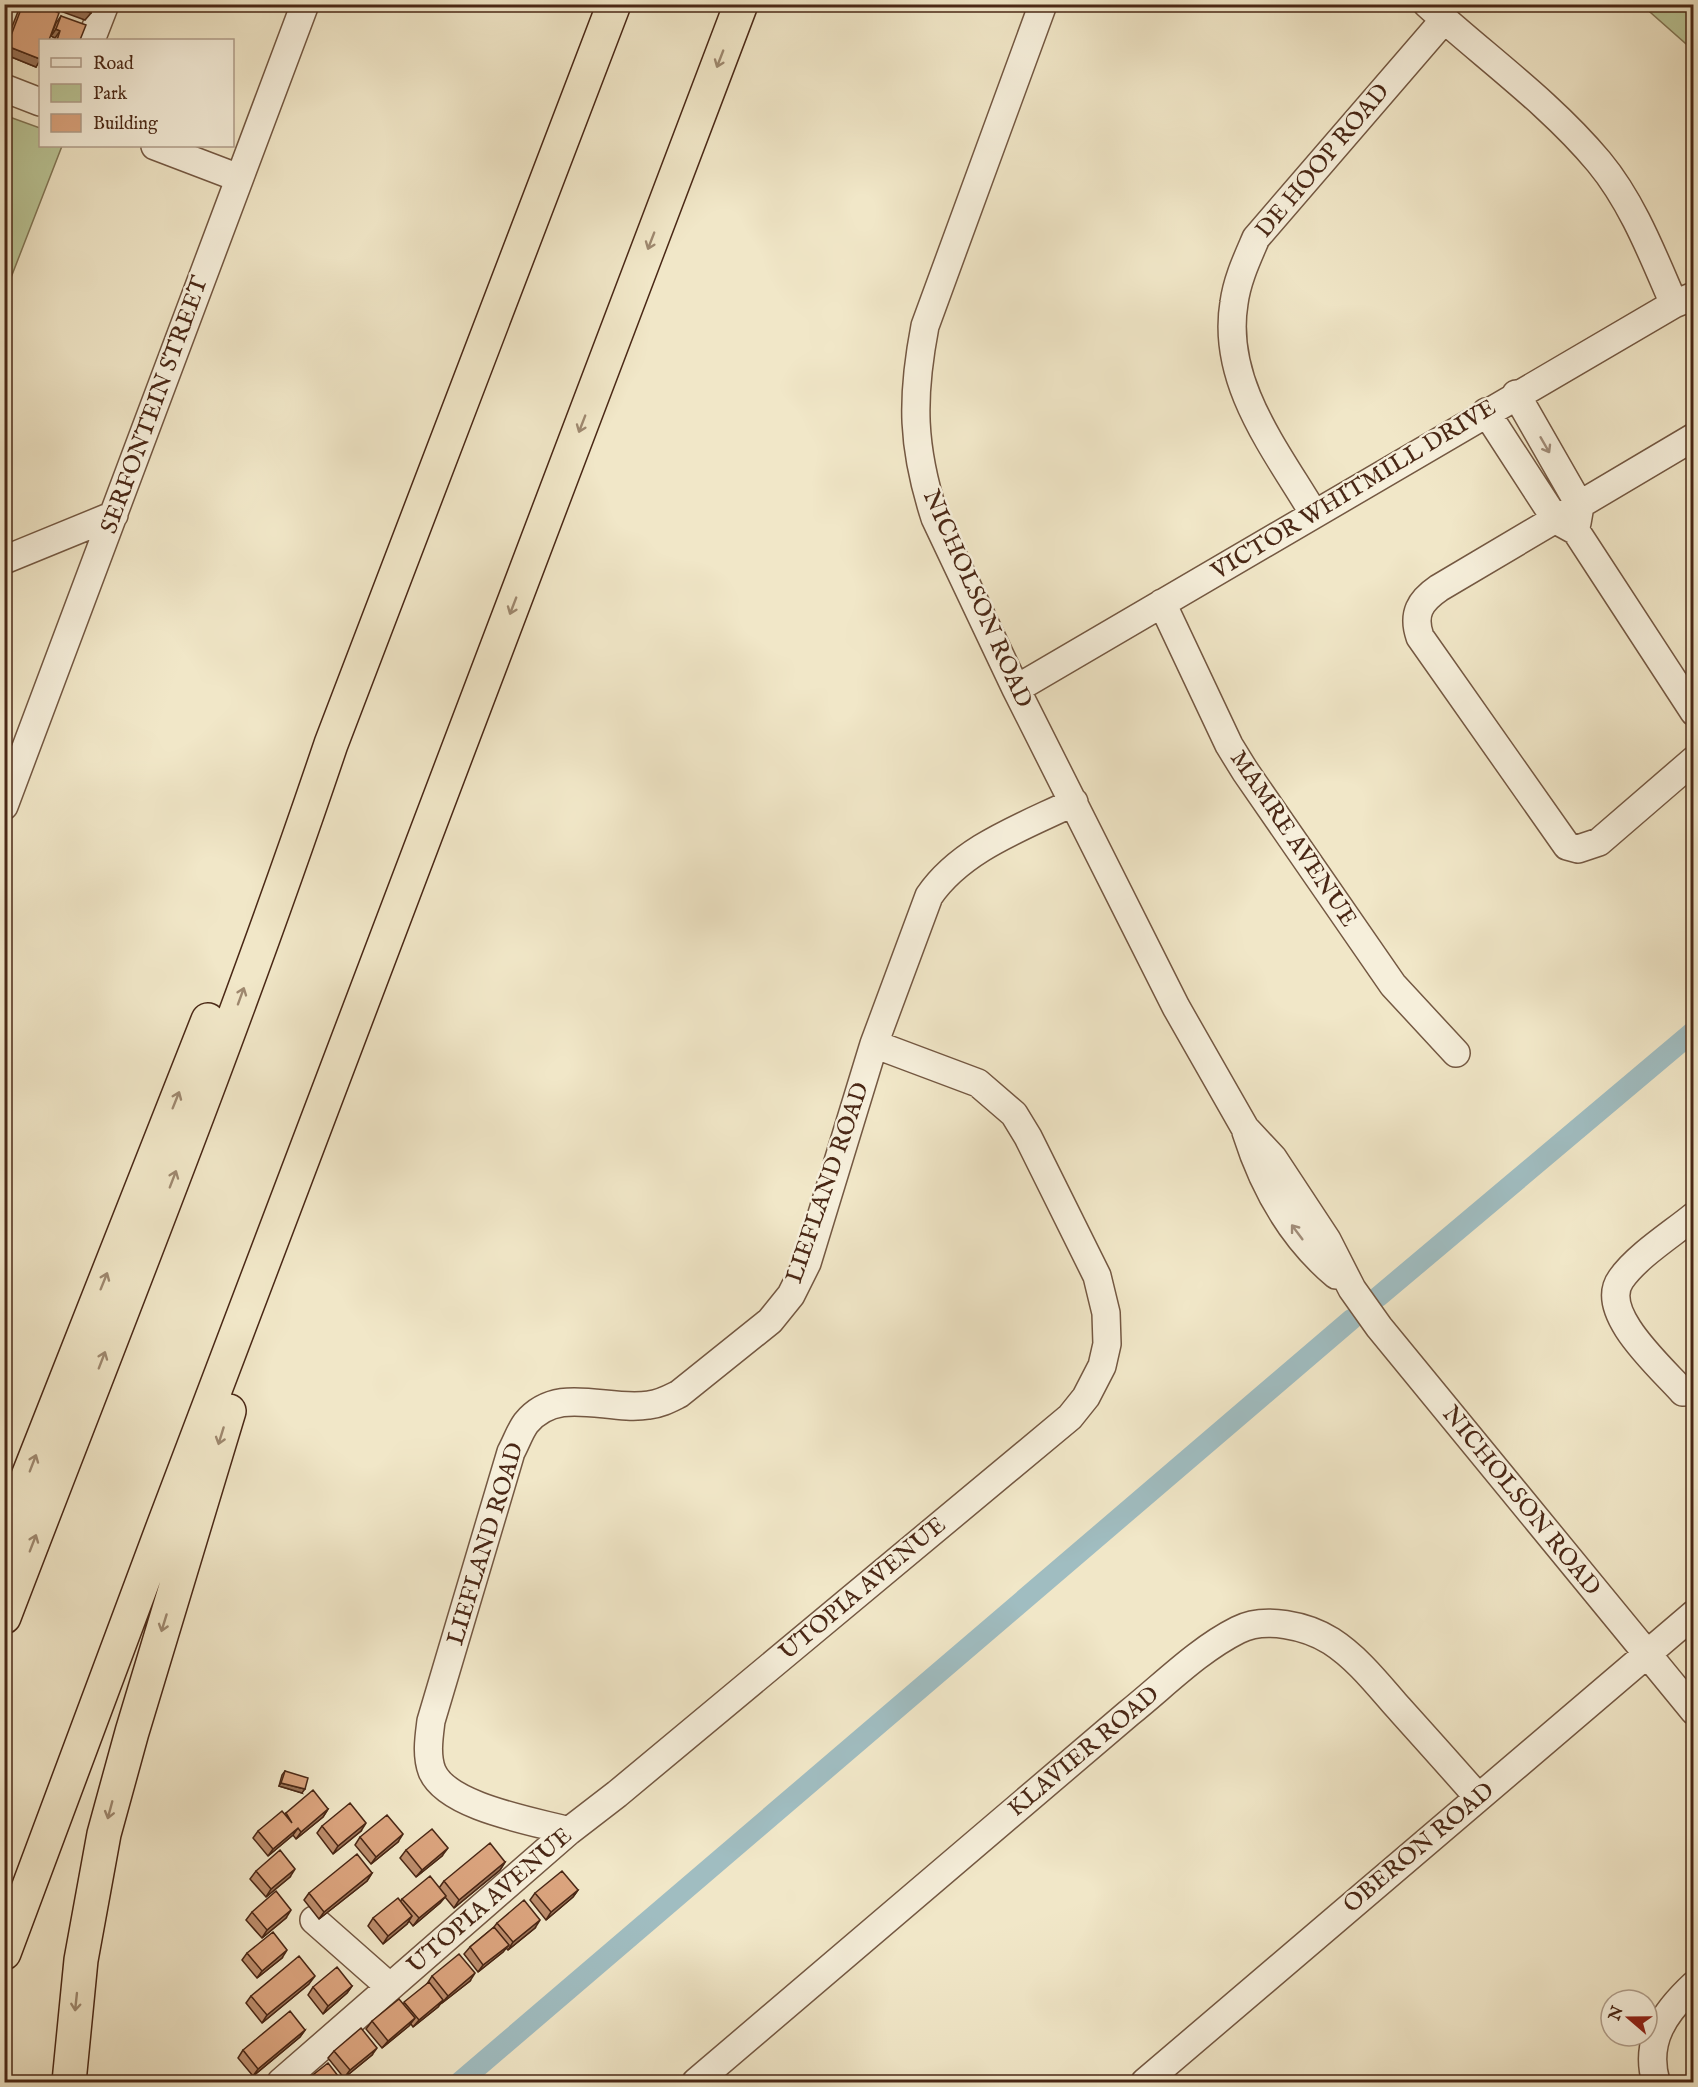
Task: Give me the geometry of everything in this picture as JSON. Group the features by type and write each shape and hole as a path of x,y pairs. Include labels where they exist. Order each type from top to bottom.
{"highway":[{"path":"4,1617 185,1146 332,744 614,4"},
{"path":"4,1953 741,4"},
{"path":"4,1537 235,953 308,779 332,744"},
{"path":"69,2082 81,1960 104,1834 132,1732 303,1159"}],"street":[{"path":"91,39 105,4"},
{"name":"SERFONTEIN STREET","path":"4,806 305,4"},
{"name":"NICHOLSON ROAD","path":"1043,4 925,326 916,372 914,404 919,460 935,518 1016,689 1176,1007 1245,1128 1257,1168 1270,1194 1314,1254 1352,1289 1379,1327 1694,1711"},
{"path":"1435,12 1543,107 1599,163 1684,300"},
{"name":"DE HOOP ROAD","path":"1314,514 1261,425 1245,392 1235,363 1231,332 1240,274 1256,237 1435,12"},
{"path":"4,88 39,102"},
{"path":"158,147 239,178"},
{"name":"VICTOR WHITMILL DRIVE","path":"1016,689 1516,394 1684,300"},
{"path":"1516,394 1570,519"},
{"path":"1486,412 1570,519 1694,712"},
{"path":"1694,438 1570,519 1427,596 1419,606 1416,616 1420,637 1567,846 1578,849 1599,842 1694,760"},
{"path":"4,560 114,515"},
{"name":"MAMRE AVENUE","path":"1162,603 1225,737 1245,771 1393,985 1456,1053"},
{"name":"LIEFLAND ROAD","path":"569,1831 470,1803 451,1794 440,1785 432,1771 428,1748 431,1721 511,1452 525,1424 539,1411 567,1401 623,1406 662,1402 679,1394 770,1321 791,1295 807,1263 874,1044 929,896 940,880 979,849 1074,802"},
{"name":"UTOPIA AVENUE","path":"281,2082 569,1831 617,1794 1070,1417 1086,1397 1102,1366 1107,1344 1106,1313 1097,1275 1014,1114 978,1083 874,1044"},
{"path":"1683,1392 1629,1330 1618,1313 1616,1293 1621,1279 1632,1268 1694,1216"},
{"name":"OBERON ROAD","path":"1145,2082 1694,1614"},
{"name":"KLAVIER ROAD","path":"696,2082 1129,1713 1202,1654 1240,1629 1257,1625 1294,1626 1332,1641 1359,1663 1478,1797"},
{"path":"314,1920 390,1987"},
{"path":"1656,2082 1652,2049 1662,2020 1670,2007 1694,1985"}],"green space":[{"path":"1642,5 1693,5 1693,50"},
{"path":"4,115 39,128 39,147 62,147 5,293"}],"building":[{"path":"23,4 39,4 59,13 49,39 39,39 39,59 7,46"},
{"path":"47,4 62,4 60,9"},
{"path":"69,4 94,4 91,13"},
{"path":"61,16 86,25 80,39 57,39 60,31 56,29"},
{"path":"285,1771 308,1778 305,1789 281,1783"},
{"path":"313,1790 328,1809 301,1832 298,1828 273,1849 258,1831 282,1811 292,1823 286,1813"},
{"path":"350,1803 366,1823 338,1846 322,1826"},
{"path":"387,1815 403,1834 376,1857 360,1837"},
{"path":"432,1829 448,1848 422,1870 406,1850"},
{"path":"490,1843 505,1862 459,1900 444,1881"},
{"path":"280,1850 295,1869 271,1889 256,1871"},
{"path":"357,1854 372,1873 324,1912 309,1893"},
{"path":"562,1871 578,1890 551,1912 535,1893"},
{"path":"430,1876 446,1896 419,1918 402,1899"},
{"path":"276,1891 291,1910 267,1930 252,1912"},
{"path":"398,1898 412,1916 388,1936 373,1918"},
{"path":"524,1900 540,1920 513,1942 497,1923"},
{"path":"494,1927 509,1945 483,1965 470,1947"},
{"path":"273,1932 287,1950 262,1971 247,1953"},
{"path":"459,1954 475,1973 448,1996 432,1976"},
{"path":"299,1956 315,1976 267,2015 251,1996"},
{"path":"337,1967 352,1986 328,2006 313,1987"},
{"path":"429,1982 443,2000 419,2020 404,2002"},
{"path":"399,1999 415,2018 388,2041 372,2021"},
{"path":"290,2011 305,2030 258,2069 243,2050"},
{"path":"361,2028 377,2048 350,2070 334,2051"},
{"path":"328,2063 341,2082 304,2082"}],"waterway":[{"path":"1378,1297 1694,1031"},
{"path":"460,2082 1352,1319"}]}
